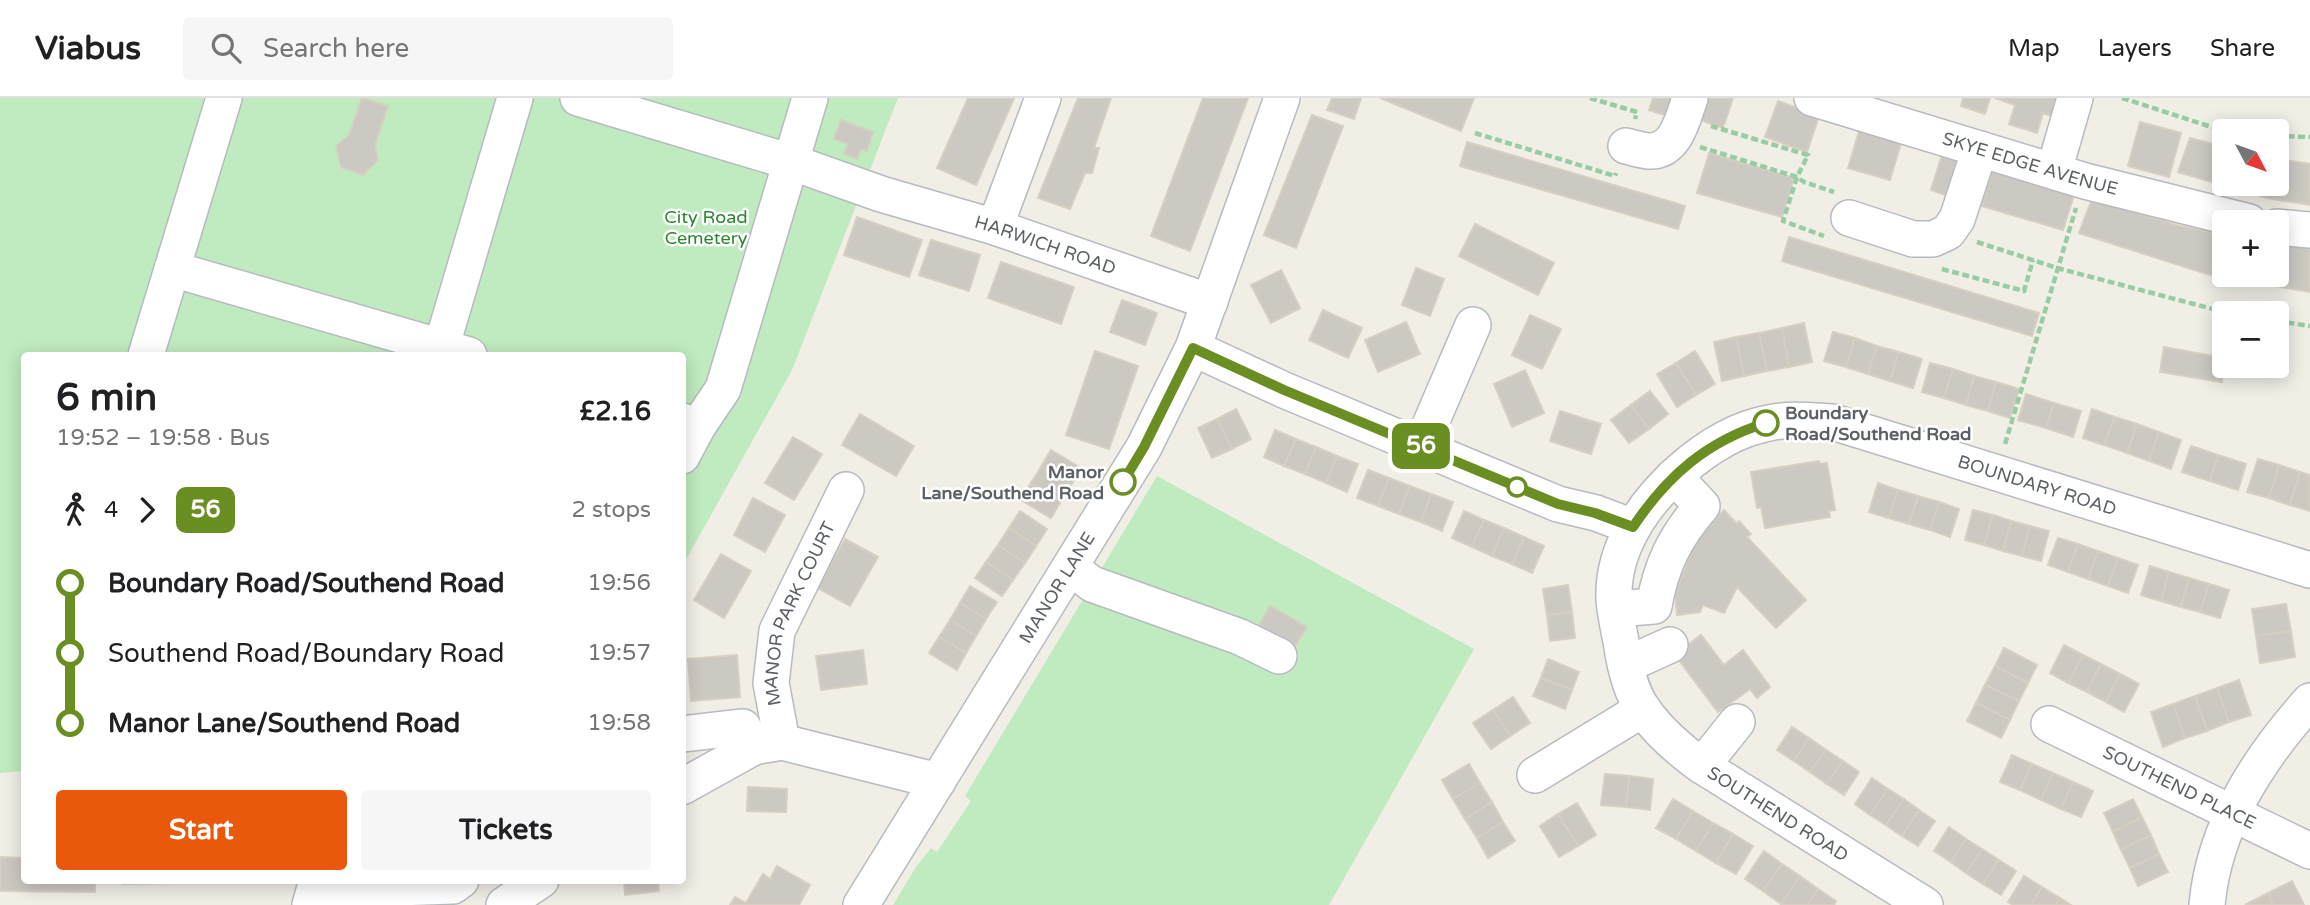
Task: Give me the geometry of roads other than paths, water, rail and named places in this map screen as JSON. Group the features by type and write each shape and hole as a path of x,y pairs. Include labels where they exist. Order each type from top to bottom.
{"street":[{"path":"147,352 224,98"},
{"path":"172,269 450,352 515,98"},
{"name":"HARWICH ROAD","path":"578,98 995,227 1210,302"},
{"path":"688,434 723,389 810,98"},
{"path":"995,227 1043,98"},
{"name":"MANOR LANE","path":"861,905 1144,447 1193,348 1282,98"},
{"name":"SKYE EDGE AVENUE","path":"1812,98 2070,176 2212,212"},
{"path":"2070,176 2075,98"},
{"path":"1626,146 1651,151 1666,146 1682,118"},
{"path":"1849,218 1913,239 1933,239 1948,232 1957,219 1980,149"},
{"path":"2289,228 2310,230"},
{"path":"1422,446 1474,325"},
{"path":"1193,348 1284,390 1558,504 1595,513 1633,527"},
{"name":"BOUNDARY ROAD","path":"1633,527 1654,496 1696,457 1716,444 1755,426 1793,419 1833,422 2310,570"},
{"path":"1616,609 1654,606 1658,578 1681,530 1702,506 1674,476"},
{"name":"MANOR PARK COURT","path":"768,745 777,631 846,490"},
{"name":"SOUTHEND ROAD","path":"1633,527 1617,570 1614,597 1626,665 1643,709 1670,740 1702,766 1925,905"},
{"path":"1070,567 1092,584 1240,637 1279,656"},
{"path":"1626,665 1670,645"},
{"path":"2207,905 2214,864 2233,812 2253,772 2278,737 2310,701"},
{"path":"1535,775 1643,709"},
{"path":"1702,766 1737,722"},
{"name":"SOUTHEND PLACE","path":"2049,724 2310,851"},
{"path":"686,734 743,727 768,745 938,781"},
{"path":"686,785 768,745"},
{"path":"310,905 314,891 456,884"},
{"path":"504,905 535,884"}],"place":[{"name":"Boundary Road/Southend Road","path":"1766,423"},
{"name":"Manor Lane/Southend Road","path":"1123,482"}],"park label":[{"name":"City Road Cemetery","path":"706,227"}]}
